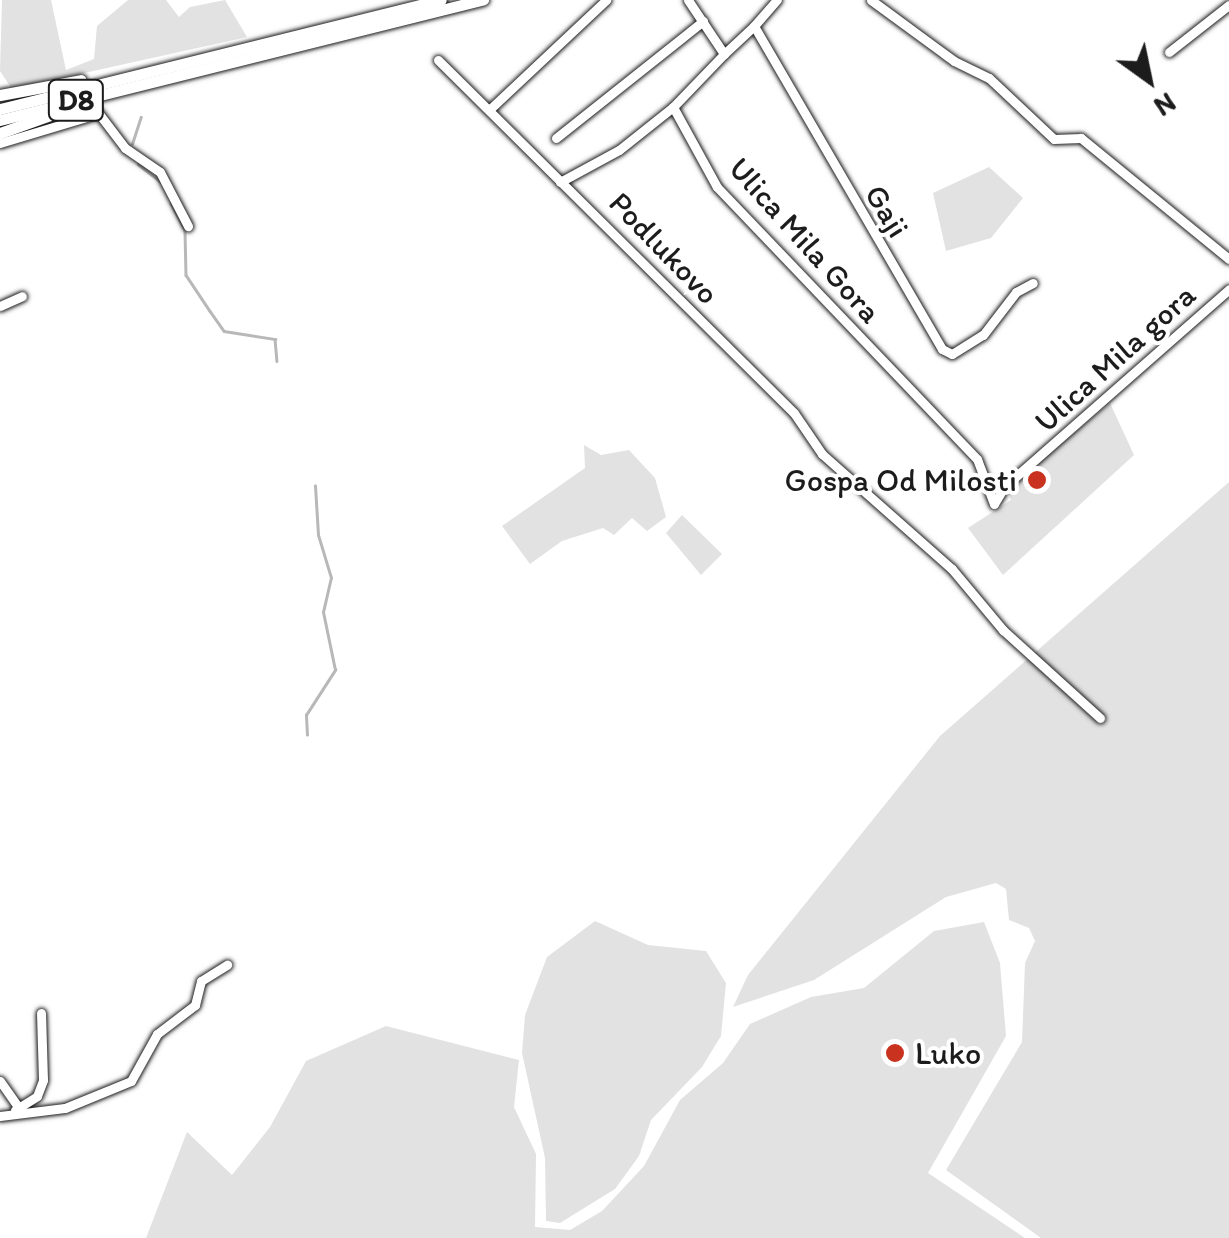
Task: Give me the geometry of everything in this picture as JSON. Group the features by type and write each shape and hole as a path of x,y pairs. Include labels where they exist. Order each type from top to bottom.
{"main road":[{"name":"D8","path":"0,109 441,0"},
{"name":"D8","path":"0,120 484,0"},
{"path":"0,94 140,72"},
{"path":"0,132 93,108 152,80"}],"street":[{"path":"489,110 606,0"},
{"path":"688,0 724,54"},
{"path":"674,107 776,0"},
{"path":"871,0 954,61 988,78 1054,139 1081,138 1229,259"},
{"path":"1169,52 1226,4"},
{"path":"556,138 704,21"},
{"name":"Gaji","path":"754,26 942,350 952,354 983,335 1016,292 1033,283"},
{"path":"438,60 560,182"},
{"name":"Podlukovo","path":"674,107 619,150 560,182 794,413 822,454 952,569 1003,630 1100,718"},
{"name":"Ulica Mila Gora","path":"674,107 732,206 976,459 994,504"},
{"path":"0,143 93,108 126,148 160,172 188,226"},
{"name":"Ulica Mila gora","path":"994,504 1005,486 1229,289"},
{"path":"0,306 22,296"},
{"path":"0,1081 18,1110 34,1114 65,1108 131,1082 156,1034 195,1005 201,981 227,966"},
{"path":"0,1116 18,1110 43,1080 42,1013"}],"shaded area":[{"path":"2,0 51,0 66,70 94,59 97,26 128,0 166,0 179,17 190,7 225,0 247,37 12,89 0,71"},
{"path":"989,167 1023,198 991,238 946,251 933,193"},
{"path":"1110,403 1134,455 1003,575 968,528 1011,500 1007,489"},
{"path":"584,445 601,455 629,450 655,478 666,517 647,531 632,518 614,535 603,528 562,541 530,564 502,526 585,468"},
{"path":"1229,482 1229,1238 1041,1238 946,1170 1022,1042 1025,963 1035,941 1029,928 1009,920 1006,889 996,883 946,897 814,980 733,1007 748,975 940,736"},
{"path":"682,515 722,554 701,575 666,533"},
{"path":"595,921 648,945 706,951 726,983 721,1036 702,1067 651,1120 639,1156 615,1189 560,1223 546,1221 545,1158 522,1053 525,1015 547,957"},
{"path":"984,922 1000,963 1006,1036 928,1173 1025,1238 146,1238 187,1132 232,1175 270,1127 306,1061 386,1026 519,1060 514,1107 536,1154 535,1227 570,1230 602,1211 644,1166 680,1100 723,1063 750,1024 811,997 864,988 934,931"}],"waterway":[{"path":"132,144 141,117"},
{"path":"138,164 161,182"},
{"path":"171,203 185,231 186,275 210,311 224,331 275,339 277,361"},
{"path":"307,735 306,715 335,670 323,612 331,578 318,535 315,486"}],"place":[{"name":"Gospa Od Milosti","path":"1037,480"},
{"name":"Luko","path":"895,1053"}]}
